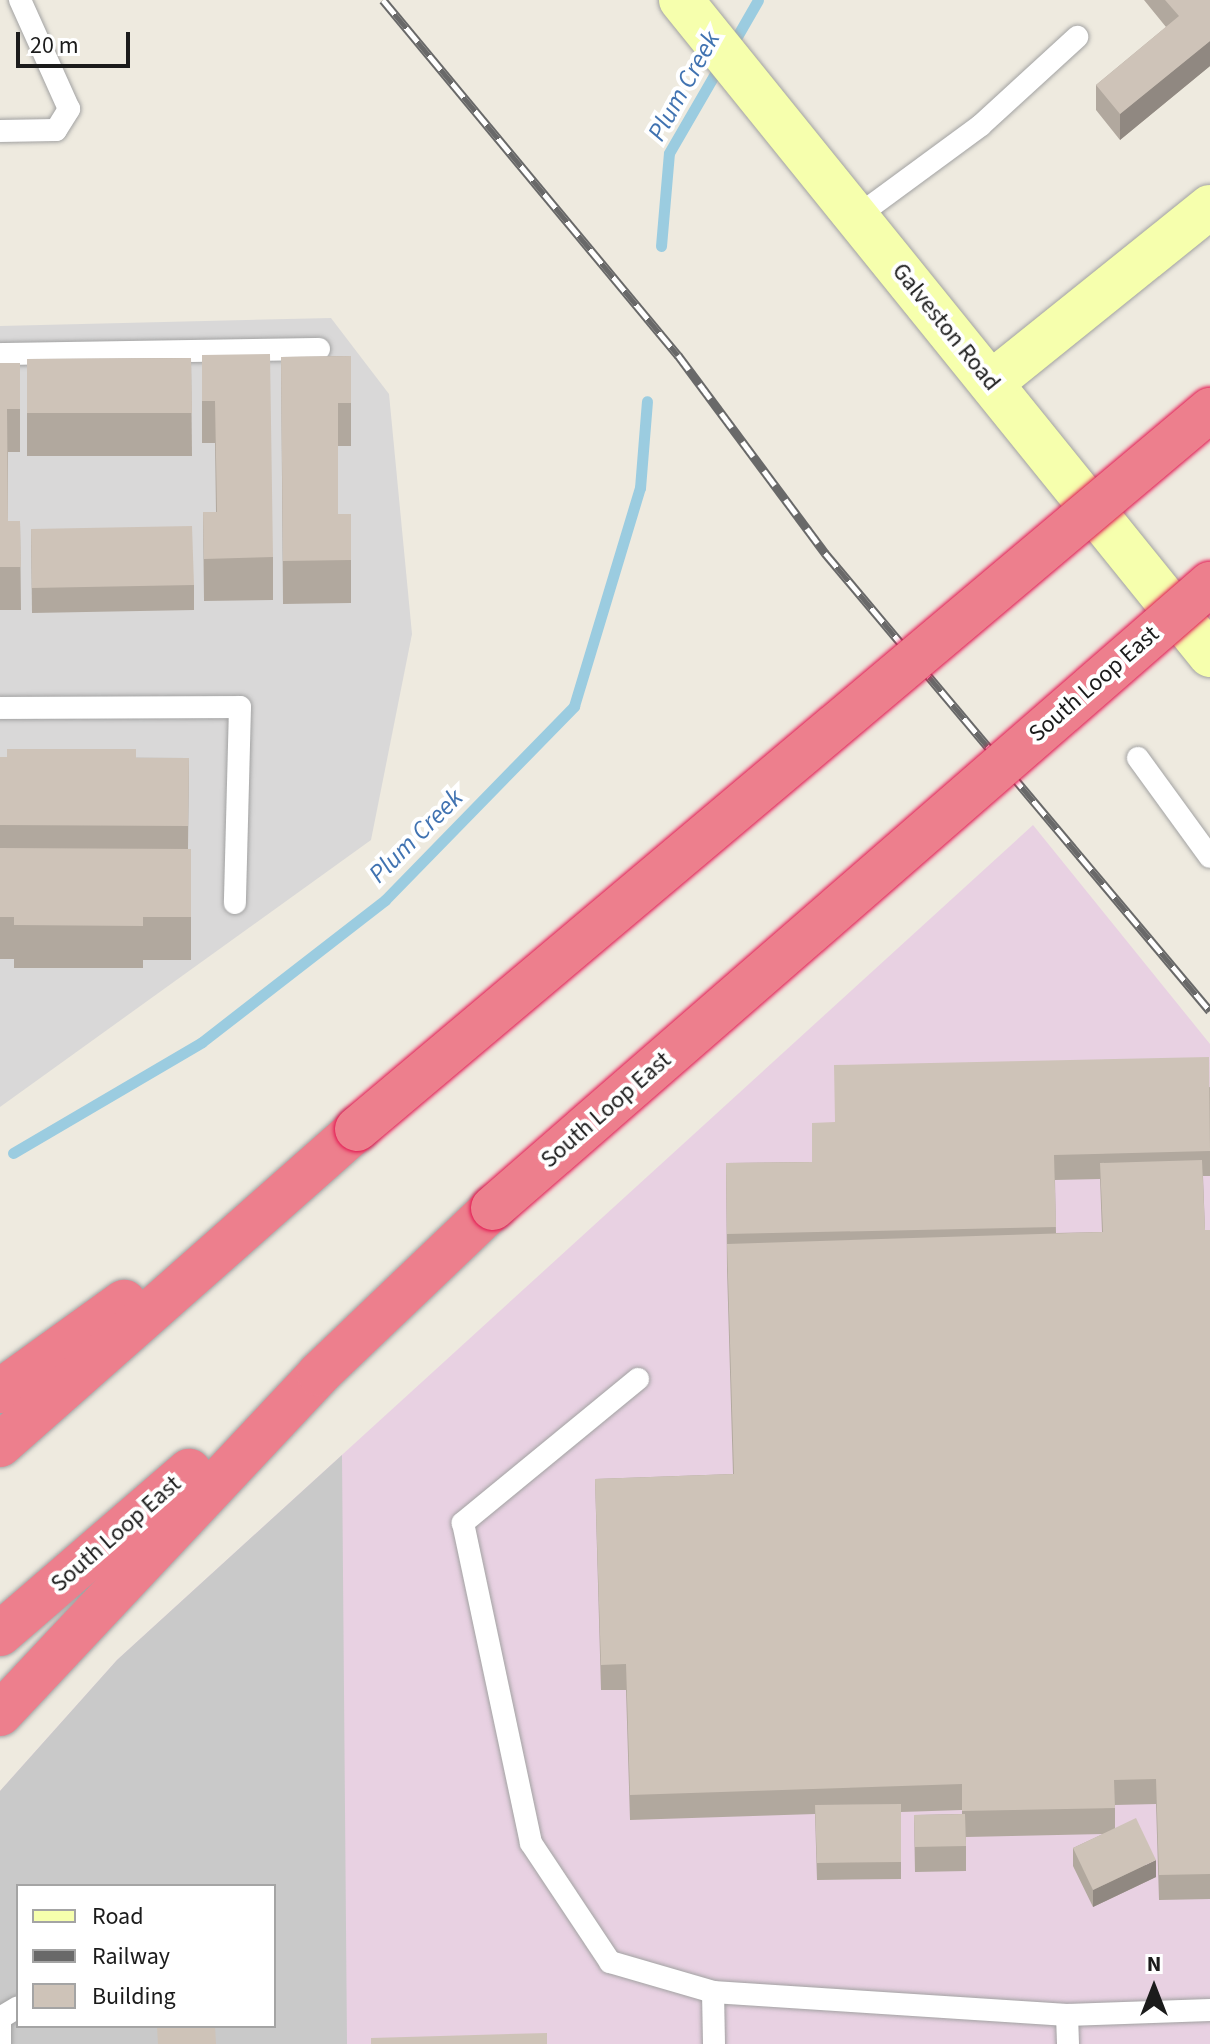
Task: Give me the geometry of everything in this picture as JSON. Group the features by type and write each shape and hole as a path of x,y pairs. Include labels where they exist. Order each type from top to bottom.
{"highway":[{"path":"0,1445 21,1392 357,1129 1210,410"},
{"name":"South Loop East","path":"0,1634 148,1527 493,1208 1210,584"},
{"path":"0,1714 148,1527"}],"main road":[{"name":"Galveston Road","path":"694,16 1210,655"},
{"path":"991,383 1210,207"}],"lane":[{"path":"0,131 56,130 69,109 20,0"},
{"path":"856,217 980,126 1077,37"},
{"path":"0,354 319,349"},
{"path":"0,708 240,707 235,903"},
{"path":"1138,758 1210,857"},
{"path":"638,1379 463,1523 531,1843 610,1962 713,1992 1067,2015 1210,2010"},
{"path":"713,1992 714,2044"},
{"path":"0,2044 0,2021 16,2009"},
{"path":"1067,2015 1068,2044"}],"shaded area":[{"path":"331,318 389,394 412,634 371,840 0,1107 0,326"},
{"path":"1033,825 1210,1044 1210,2044 0,2044 0,1791 117,1660"},
{"path":"342,1455 347,2044 0,2044 0,1791 117,1660"}],"building":[{"path":"1165,0 1210,0 1210,41 1120,114 1096,85 1179,16"},
{"path":"270,354 273,557 204,559 203,512 217,512 215,401 202,401 202,355"},
{"path":"351,356 351,403 338,403 338,514 351,514 351,560 283,561 281,357"},
{"path":"191,358 192,413 27,413 27,359"},
{"path":"0,363 20,363 20,409 7,409 8,521 20,521 21,567 0,567"},
{"path":"192,526 194,585 32,588 31,529"},
{"path":"7,749 136,749 136,758 189,758 188,826 0,825 0,757 7,757"},
{"path":"0,848 191,849 191,917 143,917 143,926 14,925 14,917 0,917"},
{"path":"1209,1057 1210,1151 1054,1155 1056,1227 727,1234 726,1163 812,1162 812,1123 835,1122 834,1065"},
{"path":"1202,1160 1205,1230 1210,1230 1210,1874 1159,1875 1156,1779 1114,1780 1115,1808 962,1811 962,1784 630,1795 626,1664 601,1665 595,1479 734,1474 727,1244 1103,1232 1100,1163"},
{"path":"901,1804 901,1862 817,1863 815,1805"},
{"path":"965,1814 966,1846 915,1847 914,1815"},
{"path":"1136,1818 1156,1860 1093,1890 1073,1848"},
{"path":"157,2028 215,2028 216,2044 158,2044"},
{"path":"547,2033 547,2044 371,2044 371,2038"}],"waterway":[{"name":"Plum Creek","path":"731,47 758,0"},
{"name":"Plum Creek","path":"661,246 669,153 720,65"},
{"name":"Plum Creek","path":"13,1153 202,1042 385,900 574,706 640,488 647,401"}],"railway":[{"path":"383,0 678,355 825,553 1210,1011"}]}
